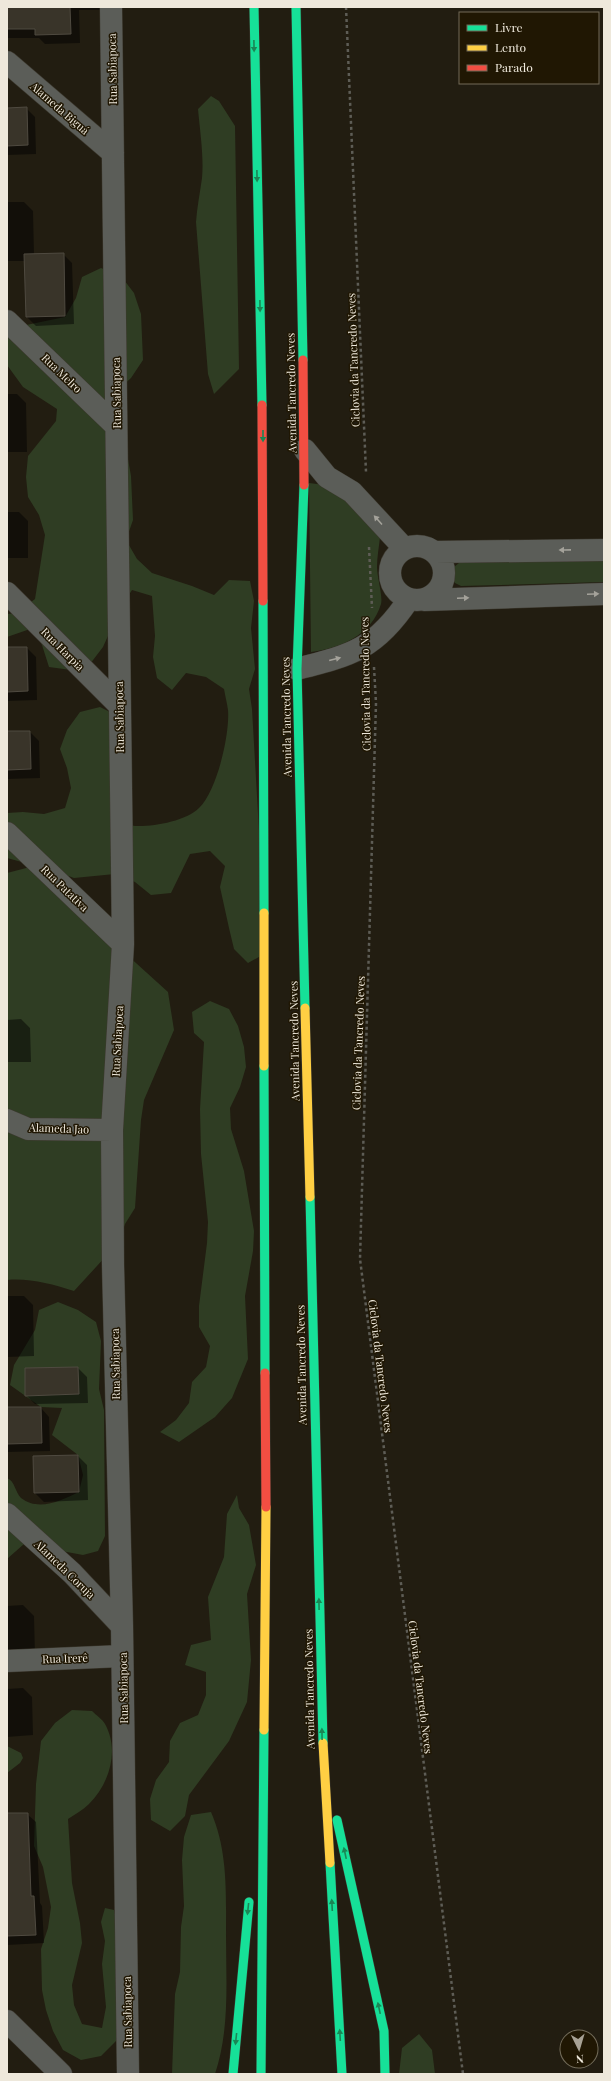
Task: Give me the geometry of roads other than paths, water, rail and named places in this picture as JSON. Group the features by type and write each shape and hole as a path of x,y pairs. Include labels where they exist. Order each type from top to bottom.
{"main road":[{"name":"Avenida Tancredo Neves","path":"254,7 262,420 266,1528 261,2074"},
{"name":"Avenida Tancredo Neves","path":"296,7 305,450 297,669 323,1753 342,2074"},
{"path":"323,1753 384,2031 385,2074"},
{"path":"253,1861 263,1759"},
{"path":"232,2074 250,1893"}],"street":[{"name":"Rua Sabiapoca","path":"111,7 123,944 112,1130 113,1265 122,1626 128,2074"},
{"name":"Alameda Biguá","path":"7,62 113,153"},
{"name":"Rua Melro","path":"7,321 116,426"},
{"path":"305,450 327,477 352,492 404,548"},
{"path":"297,669 341,658 372,642 398,616 417,600 433,595 440,588 444,579 444,569 441,560 435,552 425,547 414,546 404,548 391,562 389,571 390,580 400,595 417,600 604,594"},
{"path":"435,552 604,550"},
{"name":"Rua Harpia","path":"7,593 119,705"},
{"name":"Rua Patativa","path":"7,833 123,944"},
{"name":"Alameda Jao","path":"7,1120 28,1129 112,1130"},
{"name":"Alameda Coruja","path":"7,1514 72,1573 122,1626"},
{"name":"Rua Irerê","path":"7,1660 122,1656"},
{"path":"7,2021 61,2074"}]}
